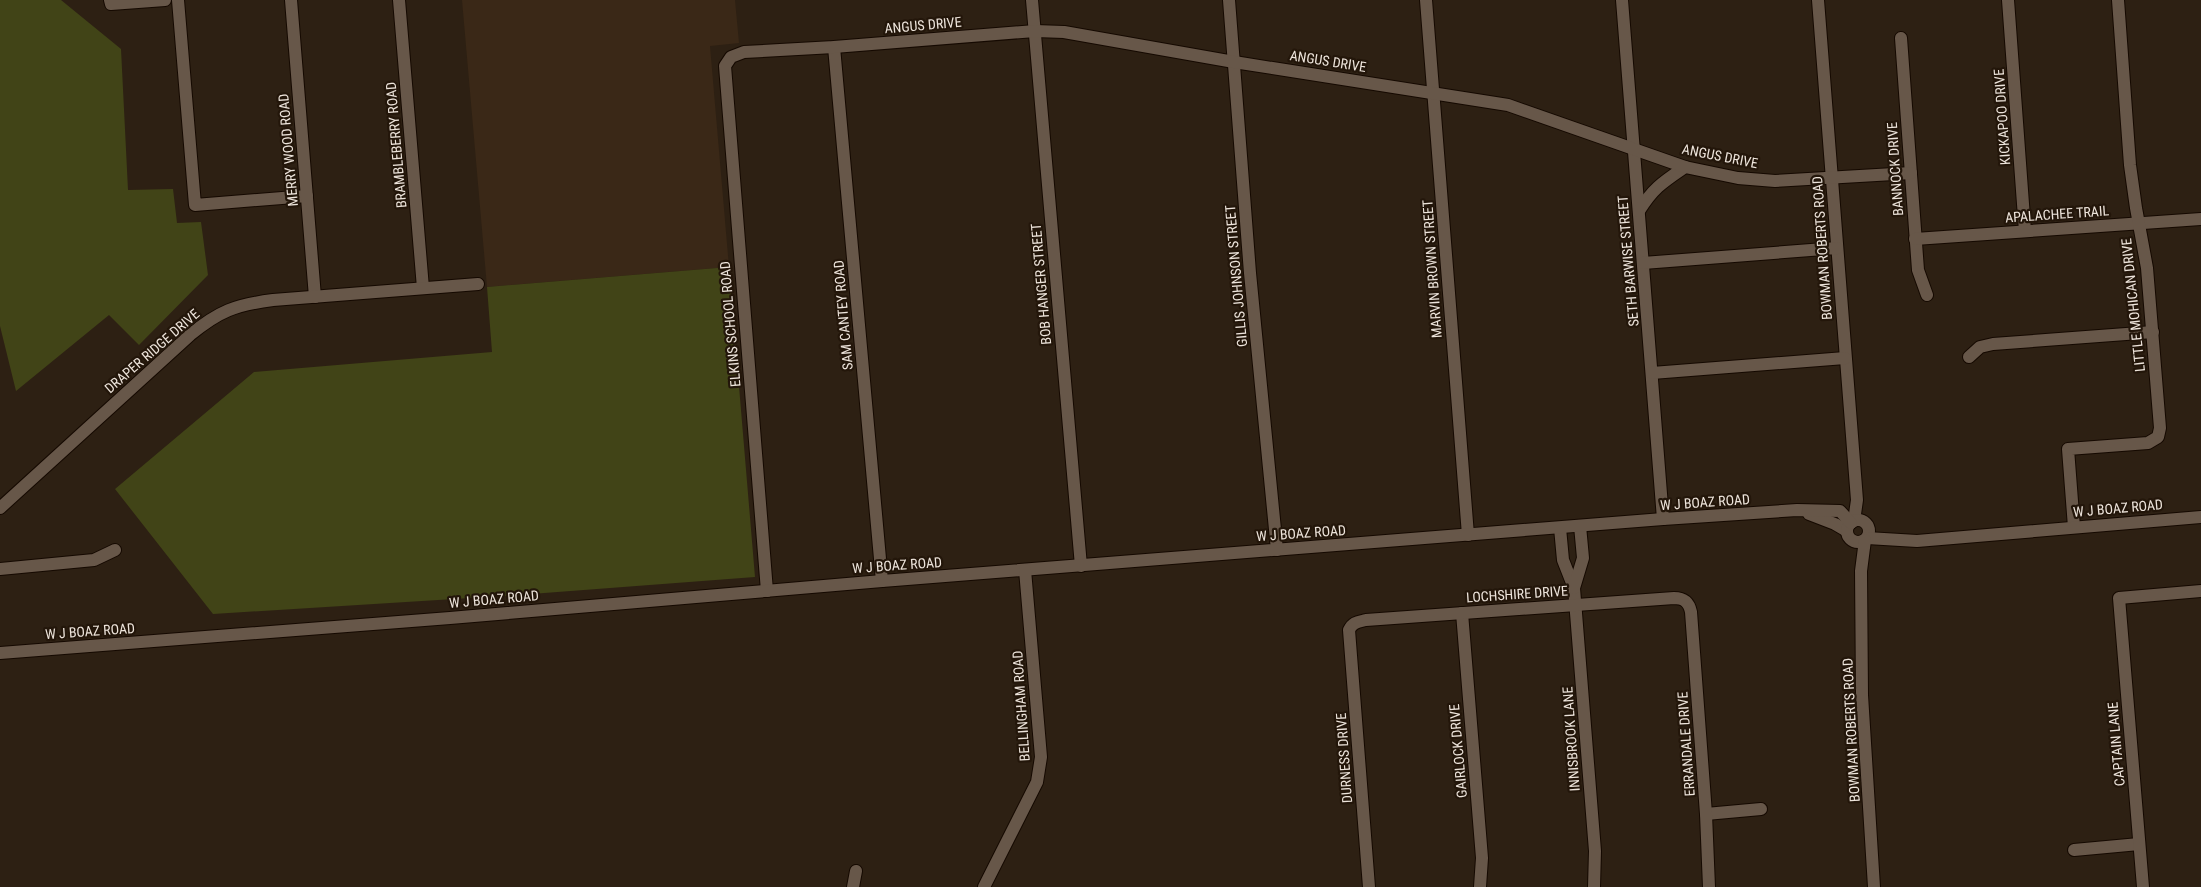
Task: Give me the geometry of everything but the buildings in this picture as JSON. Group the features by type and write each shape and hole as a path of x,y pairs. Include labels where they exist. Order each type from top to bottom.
{"street":[{"path":"111,2 165,0"},
{"path":"178,0 195,205 307,196"},
{"name":"MERRY WOOD ROAD","path":"291,0 315,297"},
{"name":"BRAMBLEBERRY ROAD","path":"399,0 423,288"},
{"name":"BOB HANGER STREET","path":"1032,0 1081,566"},
{"name":"GILLIS JOHNSON STREET","path":"1229,0 1250,273 1277,550"},
{"name":"MARVIN BROWN STREET","path":"1426,0 1468,535"},
{"name":"SETH BARWISE STREET","path":"1622,0 1663,519"},
{"name":"BOWMAN ROBERTS ROAD","path":"1818,0 1859,530 1862,695 1874,887"},
{"name":"KICKAPOO DRIVE","path":"2008,0 2026,231"},
{"name":"LITTLE MOHICAN DRIVE","path":"2074,527 2068,449 2148,443 2158,437 2160,421 2147,268 2130,165 2118,0"},
{"name":"ANGUS DRIVE","path":"731,57 751,51 834,47 1034,31 1064,32 1234,62 1433,92 1523,109 1685,167 1738,178 1775,181 1911,173"},
{"name":"BANNOCK DRIVE","path":"1901,38 1918,270 1927,296"},
{"name":"SAM CANTEY ROAD","path":"834,47 882,581"},
{"name":"ELKINS SCHOOL ROAD","path":"731,57 725,66 767,591"},
{"path":"1639,211 1650,193 1657,186 1685,167"},
{"name":"APALACHEE TRAIL","path":"1916,239 2201,219"},
{"path":"1643,263 1837,248"},
{"name":"DRAPER RIDGE DRIVE","path":"0,508 208,320 225,310 248,304 315,297 478,284"},
{"path":"1969,357 1980,347 1992,344 2153,332"},
{"path":"1652,373 1846,358"},
{"name":"W J BOAZ ROAD","path":"0,653 450,618 882,581 1797,510 1835,524 1887,539 1918,540 2201,517"},
{"name":"INNISBROOK LANE","path":"1574,588 1583,558 1580,526"},
{"name":"INNISBROOK LANE","path":"1560,528 1563,560 1574,588 1576,605 1595,851 1594,887"},
{"path":"0,569 94,560 115,550"},
{"name":"BELLINGHAM ROAD","path":"984,887 1040,773 1041,757 1025,570"},
{"name":"CAPTAIN LANE","path":"2143,887 2119,598 2201,591"},
{"name":"LOCHSHIRE DRIVE","path":"1351,626 1356,622 1366,620 1674,598 1686,600"},
{"name":"ERRANDALE DRIVE","path":"1686,600 1690,605 1691,612 1706,814 1709,887"},
{"name":"GAIRLOCK DRIVE","path":"1462,613 1482,858 1480,887"},
{"name":"DURNESS DRIVE","path":"1351,626 1349,630 1369,887"},
{"path":"1706,814 1761,809"},
{"path":"2074,850 2139,844"},
{"path":"853,887 856,871"}],"shaded area":[{"path":"462,0 735,0 739,43 710,46 729,267 487,287"}],"green space":[{"path":"0,0 61,0 121,49 128,190 173,189 177,223 201,222 208,275 139,345 109,315 16,391 0,326"},
{"path":"729,267 755,577 518,595 213,614 115,489 254,372 492,352 487,287"}]}
